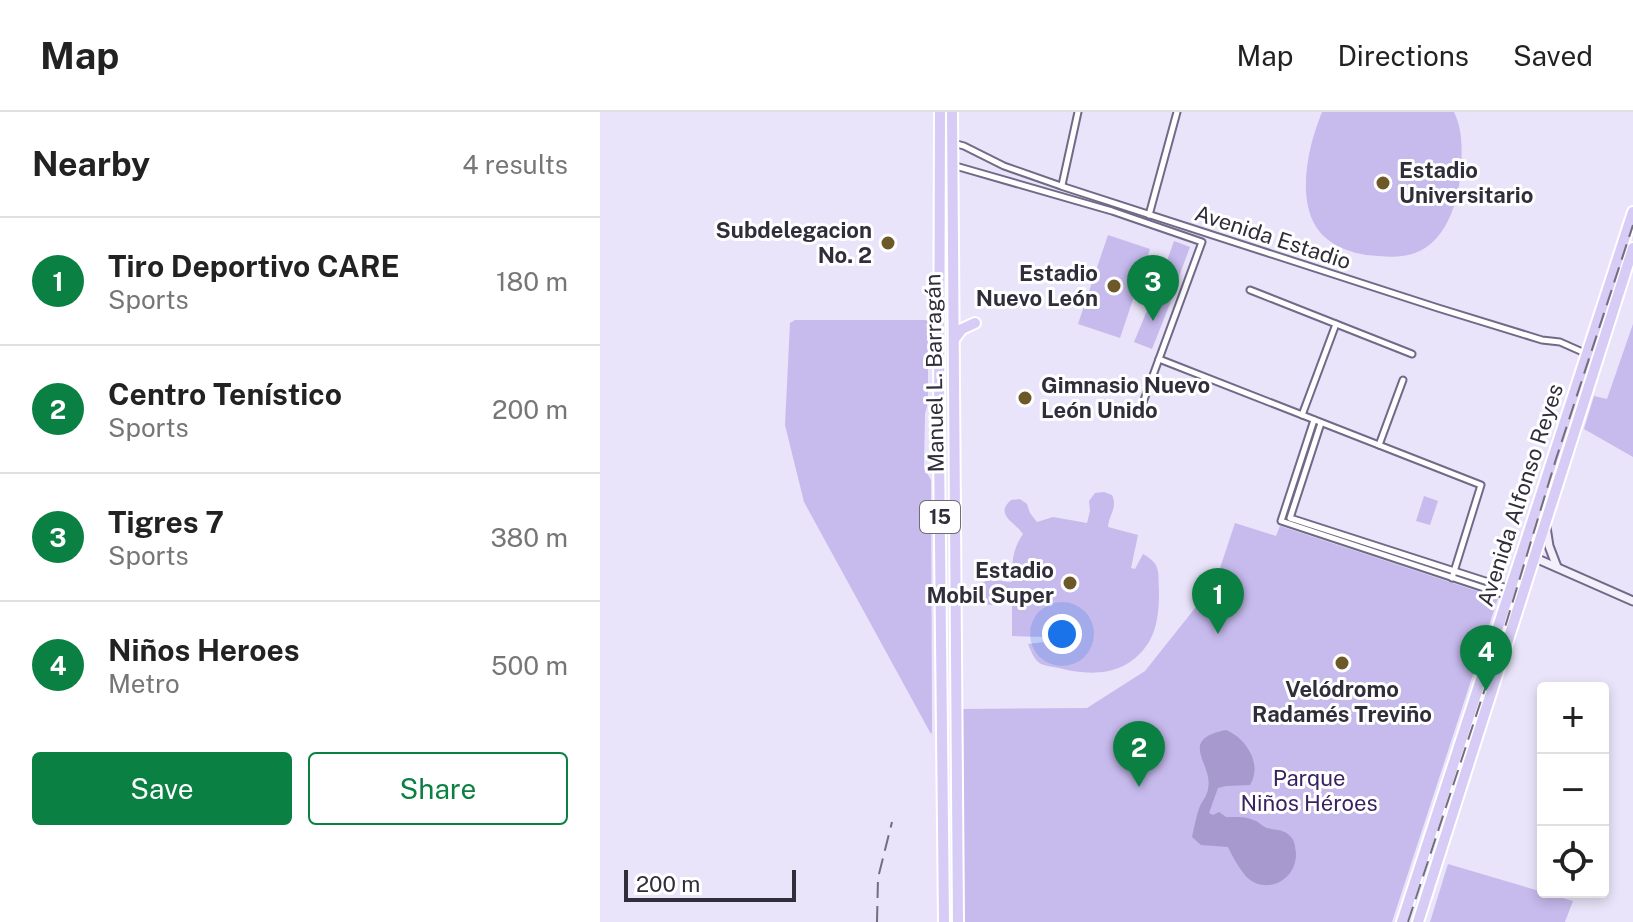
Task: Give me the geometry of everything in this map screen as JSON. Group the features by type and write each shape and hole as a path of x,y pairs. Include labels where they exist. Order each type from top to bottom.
{"highway":[{"name":"Manuel L. Barragán","path":"940,112 939,448 944,922"},
{"name":"Manuel L. Barragán","path":"952,112 958,922"},
{"path":"1612,314 1615,269 1633,212"},
{"path":"1612,314 1633,248"},
{"path":"953,262 949,274 949,347 954,372"},
{"name":"Avenida Alfonso Reyes","path":"1402,922 1615,269"},
{"name":"Avenida Alfonso Reyes","path":"1418,922 1612,314"},
{"path":"955,338 965,327 975,323"},
{"path":"1515,573 1538,544"},
{"path":"1446,787 1466,769"}],"street":[{"path":"1061,186 1078,112"},
{"path":"1149,215 1177,112"},
{"name":"Avenida Estadio","path":"952,143 1061,186 1438,308 1539,339 1560,342 1587,354"},
{"path":"951,164 1112,211 1202,242 1141,408"},
{"path":"1250,290 1412,354"},
{"path":"1302,415 1336,324"},
{"path":"1159,359 1481,485 1452,575"},
{"path":"1379,445 1403,380"},
{"path":"1314,420 1281,521 1509,592"},
{"path":"1321,423 1290,518 1412,562"},
{"path":"1545,521 1549,546 1557,567"},
{"path":"1533,557 1633,601"}],"green space":[{"name":"Estadio Universitario","path":"1322,112 1454,112 1462,145 1458,189 1447,222 1434,241 1409,255 1366,255 1337,246 1319,231 1310,212 1306,184 1309,153"},
{"name":"Estadio Nuevo León","path":"1108,235 1150,249 1120,338 1078,324"},
{"path":"1174,241 1190,247 1172,295 1157,289"},
{"path":"1154,294 1171,301 1152,349 1134,342"},
{"path":"795,320 928,320 924,468 931,480 931,734 804,502 785,425 790,323"},
{"path":"1633,324 1633,457 1584,429 1594,396 1607,399"},
{"name":"Estadio Mobil Super","path":"1095,493 1112,495 1114,500 1108,527 1138,535 1131,568 1135,569 1143,554 1153,561 1157,569 1159,605 1152,635 1135,658 1105,672 1071,671 1041,664 1028,644 1044,642 1044,637 1012,636 1012,601 988,604 981,599 979,591 986,581 1012,582 1013,557 1023,534 1005,514 1006,505 1011,500 1020,499 1027,504 1037,522 1053,517 1087,523 1089,501"},
{"path":"1424,496 1438,501 1430,525 1416,521"},
{"name":"Parque Niños Héroes","path":"1235,523 1276,536 1280,526 1498,598 1392,922 963,922 962,709 1087,708 1145,671 1215,583"},
{"path":"1448,864 1537,890 1537,898 1573,901 1565,922 1430,922"}],"shaded area":[{"path":"1226,730 1246,745 1253,760 1254,777 1250,785 1218,788 1209,813 1249,818 1267,828 1285,832 1292,838 1295,863 1291,872 1277,883 1269,885 1251,881 1228,847 1201,845 1192,837 1208,789 1200,746 1211,734"}],"railway":[{"path":"1408,922 1633,225"},
{"path":"877,922 878,878 892,822"}],"place":[{"name":"Estadio Universitario","path":"1383,183"},
{"name":"Subdelegacion No. 2","path":"888,243"},
{"name":"Estadio Nuevo León","path":"1114,286"},
{"name":"Tigres 7","path":"1153,321"},
{"name":"Gimnasio Nuevo León Unido","path":"1025,398"},
{"name":"Estadio Mobil Super","path":"1070,583"},
{"name":"Tiro Deportivo CARE","path":"1218,634"},
{"name":"Velódromo Radamés Treviño","path":"1342,663"},
{"name":"Niños Heroes","path":"1486,691"},
{"name":"Centro Tenístico","path":"1139,787"}]}
